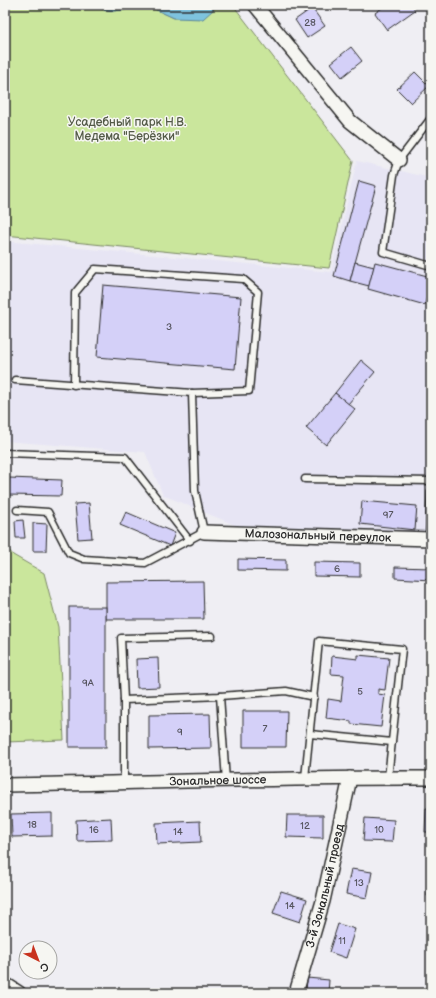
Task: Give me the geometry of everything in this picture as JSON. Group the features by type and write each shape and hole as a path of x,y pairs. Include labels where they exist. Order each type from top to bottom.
{"street":[{"path":"256,5 350,121 399,160"},
{"name":"Малозональный переулок","path":"204,532 430,539"},
{"name":"Зональное шоссе","path":"5,785 124,784 305,778 431,778"},
{"name":"3-й Зональный проезд","path":"296,993 323,901 350,778"},
{"path":"5,984 19,993"}],"lane":[{"path":"431,118 399,160 394,175 383,252 431,266"},
{"path":"15,380 74,385 192,393 249,391 258,292 243,279 95,269 75,293 74,385"},
{"path":"17,510 48,512 69,553 84,559 145,563 204,532 196,491 192,393"},
{"path":"5,453 125,457 190,540"},
{"path":"305,479 431,481"},
{"path":"430,539 431,491"},
{"path":"124,784 124,700 121,638 212,636"},
{"path":"305,778 319,641 402,649 388,778"},
{"path":"124,700 220,696 286,691 314,697"},
{"path":"220,696 226,781"},
{"path":"310,734 392,742"}],"shaded area":[{"path":"357,161 431,178 431,532 235,525 163,495 145,452 5,441 5,241 331,272"}],"green space":[{"name":"Усадебный парк Н.В. Медема \"Берёзки\"","path":"5,5 82,5 113,11 150,7 174,18 214,9 214,5 233,5 353,161 329,268 5,235"},
{"path":"5,545 13,555 44,573 58,627 64,740 5,742"}],"water":[{"path":"83,5 214,5 214,9 203,19 174,18 150,7 113,11"}],"building":[{"path":"386,5 412,5 415,10 387,30 375,13"},
{"path":"312,8 325,26 307,38 295,20"},
{"path":"351,47 362,61 342,77 331,63"},
{"path":"415,72 429,86 411,103 397,89"},
{"path":"359,181 376,186 350,281 334,276"},
{"path":"355,262 374,267 369,286 350,281"},
{"path":"375,262 431,277 425,305 368,289"},
{"path":"103,285 241,297 235,369 97,357"},
{"path":"361,360 375,372 348,404 335,393"},
{"path":"335,393 355,409 326,445 306,428"},
{"path":"9,478 62,480 61,496 8,495"},
{"path":"362,501 417,506 415,530 360,524"},
{"path":"89,503 92,538 78,539 75,504"},
{"path":"126,512 175,533 170,546 120,525"},
{"path":"23,520 25,538 16,538 15,521"},
{"path":"33,523 47,524 46,551 33,551"},
{"path":"238,559 286,560 286,571 238,570"},
{"path":"314,562 360,563 360,577 314,576"},
{"path":"395,567 431,568 431,580 395,578"},
{"path":"203,581 204,619 106,619 106,582"},
{"path":"69,607 106,607 106,747 69,747"},
{"path":"358,655 389,658 385,690 378,689 378,694 385,695 381,727 351,724 351,721 326,718 328,699 341,701 344,675 331,674 332,656 358,659"},
{"path":"158,658 159,687 137,688 136,659"},
{"path":"243,711 287,711 286,747 243,747"},
{"path":"210,714 211,748 149,749 149,715"},
{"path":"426,808 431,809 431,832 425,832"},
{"path":"52,813 52,836 12,837 11,814"},
{"path":"287,815 323,815 323,838 286,837"},
{"path":"111,818 112,840 77,841 76,820"},
{"path":"365,818 394,820 392,842 363,841"},
{"path":"200,821 201,842 157,844 156,823"},
{"path":"429,868 431,868 431,896 427,896"},
{"path":"351,869 372,872 367,898 346,894"},
{"path":"281,891 307,899 300,922 273,913"},
{"path":"338,924 355,929 346,958 329,952"},
{"path":"307,978 329,980 328,993 306,993"}]}
